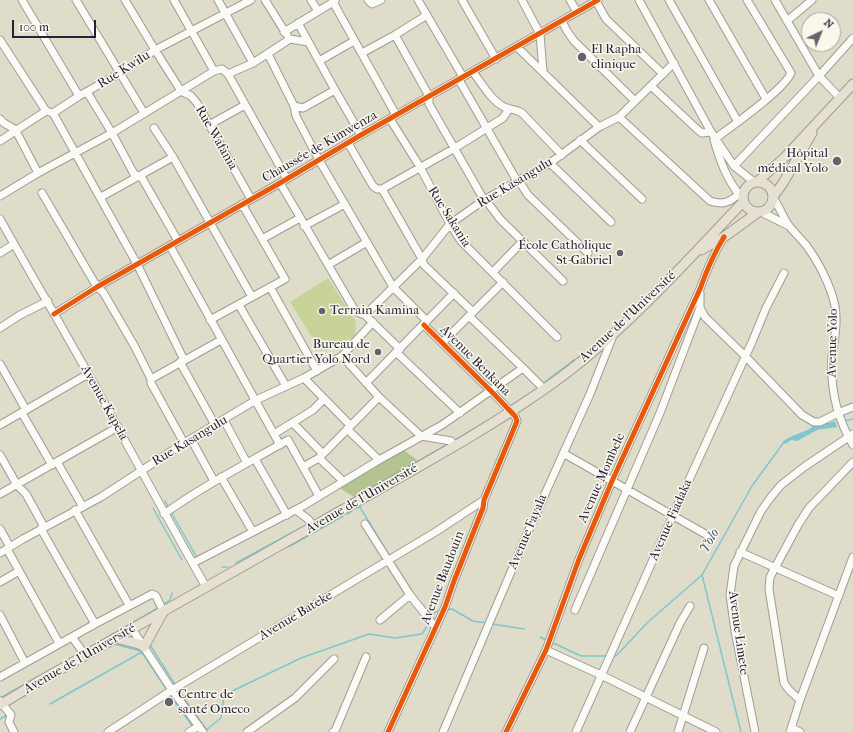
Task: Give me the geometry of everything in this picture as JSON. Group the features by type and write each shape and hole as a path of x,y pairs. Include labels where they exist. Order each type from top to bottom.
{"main road":[{"path":"820,119 773,198 771,206 765,211 759,213 748,209 741,198 745,188 756,182 785,157 820,119 853,84"},
{"path":"756,182 766,184 770,188 773,198"},
{"name":"Avenue de l’Université","path":"1,703 454,446 510,412 544,389 576,365 614,333 695,254 741,198"},
{"name":"Avenue de l’Université","path":"695,254 724,237 759,213"},
{"path":"115,638 139,644 144,647 163,611"}],"street":[{"path":"22,0 79,96"},
{"path":"76,0 144,113"},
{"name":"Rue Wafania","path":"125,0 181,91 191,96 197,103 251,199"},
{"path":"174,0 214,71"},
{"path":"218,0 252,63"},
{"name":"Rue Kwilu","path":"0,141 120,73 155,50 251,0"},
{"path":"265,0 284,32 290,39 308,42"},
{"path":"312,0 318,11"},
{"path":"368,0 372,4 381,0"},
{"path":"418,0 486,128 518,181 528,195 588,253"},
{"path":"462,0 496,59"},
{"path":"522,0 540,34 543,71"},
{"path":"570,0 577,12"},
{"path":"597,0 606,19 663,74"},
{"name":"Chaussée de Kimwenza","path":"54,314 97,287 597,0"},
{"path":"639,0 713,135 734,166 756,182"},
{"path":"669,0 738,122"},
{"path":"709,0 766,99"},
{"path":"651,86 699,131 713,135 738,122 766,99 788,79 791,73 747,0"},
{"path":"774,0 819,76 840,98"},
{"path":"787,21 812,0"},
{"path":"284,32 334,1"},
{"name":"Rue Sakania","path":"334,1 450,224 465,246 557,336"},
{"path":"362,53 427,15"},
{"path":"562,20 574,41 635,101"},
{"path":"298,23 361,135"},
{"path":"395,35 429,96 429,104 484,200 522,242 563,281"},
{"path":"734,166 853,38"},
{"path":"228,74 268,54 290,39"},
{"path":"0,40 50,112 101,198 137,264 182,361 216,425"},
{"path":"319,61 354,41"},
{"path":"517,47 600,127"},
{"name":"Avenue Benkana","path":"268,54 294,106 296,116 319,160 393,287 442,343 491,390 510,412"},
{"name":"Rue Kasangulu","path":"365,314 422,259 450,224 484,200 550,163 580,140 619,117 674,63"},
{"path":"0,196 75,152 112,133 214,71 222,69 228,74 287,179"},
{"path":"473,72 497,102 509,109 515,109 522,113 562,155"},
{"path":"294,106 303,108 335,90"},
{"path":"87,92 112,133 134,174 142,178 178,241"},
{"path":"209,125 245,105"},
{"path":"348,143 373,186 377,189 382,189 455,148 503,118 509,109"},
{"path":"619,117 710,202 719,204 728,203 741,198 723,168 713,135"},
{"path":"0,119 5,125 16,131 38,173"},
{"path":"154,128 173,157 252,297"},
{"path":"580,140 642,199"},
{"path":"101,198 173,157"},
{"path":"550,163 611,222"},
{"path":"280,183 354,309 359,313 365,314 398,351 460,413"},
{"path":"382,189 424,265 454,293 471,314 544,389"},
{"path":"42,193 97,287 112,306 135,347 151,379 151,383 214,481"},
{"name":"Avenue Yolo","path":"773,198 790,226 807,246 819,264 835,306 835,339 832,373 833,394 840,419 850,435 853,445"},
{"path":"210,320 285,278 242,204"},
{"path":"304,226 345,204"},
{"name":"Avenue Yolo","path":"759,213 790,226"},
{"path":"262,239 300,218"},
{"name":"Avenue Kapela","path":"0,219 48,301 140,471 206,587"},
{"name":"Avenue Mombele","path":"506,732 546,650 579,559 612,481 700,289 708,266 724,237"},
{"path":"328,265 367,242"},
{"path":"493,272 522,242"},
{"path":"0,252 14,244"},
{"path":"170,246 280,445"},
{"name":"Avenue Fiadaka","path":"576,732 746,356 766,308 784,273"},
{"path":"442,343 503,282"},
{"path":"270,287 317,371"},
{"path":"576,610 660,414 700,308 700,289"},
{"path":"366,382 454,293"},
{"path":"0,328 20,315 48,301"},
{"path":"239,305 286,386"},
{"path":"700,308 712,325 746,356 802,415 809,420 820,422 840,419 853,407"},
{"name":"Rue Kasangulu","path":"0,553 75,510 101,497 140,471 256,400 304,378 342,356 373,322"},
{"name":"Avenue Fayala","path":"443,732 492,616 590,394 614,333"},
{"path":"151,379 221,340"},
{"path":"342,356 380,397 421,436 451,441 454,446"},
{"path":"0,364 24,412 54,464 83,506"},
{"path":"193,563 287,515 379,460 442,425 523,368"},
{"path":"0,424 24,412 88,374"},
{"path":"304,378 379,460"},
{"path":"303,467 321,456 348,427 380,397"},
{"path":"274,434 313,410 324,399"},
{"name":"Avenue Baudouin","path":"388,732 432,623 444,610 454,581 484,508 484,500 516,421 515,416 510,412"},
{"path":"224,420 247,463"},
{"path":"292,423 343,481"},
{"path":"0,494 118,428"},
{"name":"Avenue Limete","path":"755,732 735,631 730,595 734,566 761,511 782,485 804,467 850,435"},
{"path":"164,514 214,481 288,440 319,496"},
{"path":"563,453 707,535"},
{"path":"0,455 17,485 26,494 43,525 41,529 95,624"},
{"path":"255,459 287,515"},
{"path":"800,700 784,683 769,589 770,577 802,519 810,508 853,462"},
{"path":"222,477 252,532"},
{"name":"Avenue Bateke","path":"108,732 172,690 454,520 484,500"},
{"path":"75,510 129,605"},
{"path":"296,510 309,520 313,527"},
{"path":"365,524 410,595 432,623"},
{"path":"0,529 18,571 59,643"},
{"path":"740,552 775,569 839,596"},
{"path":"800,732 791,730 800,700 852,562"},
{"path":"0,582 18,571"},
{"path":"0,677 59,643 152,594 156,596 163,611"},
{"path":"380,620 410,595"},
{"path":"630,732 677,629 690,606"},
{"path":"0,615 25,663"},
{"path":"132,628 172,690 201,729 189,732"},
{"path":"72,637 86,655"},
{"path":"678,732 704,648"},
{"path":"546,650 601,675 716,732"},
{"path":"335,732 366,657"},
{"path":"248,732 295,698 334,659"},
{"path":"1,703 12,716 9,722 14,732"}],"green space":[{"name":"Terrain Kamina","path":"328,278 356,322 355,337 327,351 319,349 290,302"},
{"path":"404,450 418,461 354,497 338,487"}],"water":[{"path":"835,421 837,427 817,430 797,441 791,440 786,444 782,442 791,436 813,426"}],"waterway":[{"path":"542,384 574,360"},
{"path":"509,407 539,387"},
{"path":"516,414 531,404"},
{"path":"439,460 513,416"},
{"name":"Yolo","path":"844,421 853,419"},
{"path":"454,441 482,424"},
{"name":"Yolo","path":"741,732 702,575 752,486 784,442"},
{"path":"345,503 450,443"},
{"path":"387,490 431,465"},
{"path":"165,501 169,508"},
{"path":"360,507 360,505 365,502"},
{"path":"312,522 341,505"},
{"path":"357,508 360,507 390,557"},
{"path":"153,508 182,560"},
{"path":"348,514 352,511"},
{"path":"171,512 196,556"},
{"path":"313,533 343,516"},
{"path":"236,563 308,524"},
{"path":"286,547 308,536"},
{"path":"228,579 254,565"},
{"path":"222,567 228,567"},
{"path":"612,656 616,656 648,622 702,575"},
{"path":"163,605 170,600 172,593"},
{"path":"85,650 158,608"},
{"path":"446,610 452,609 473,621 487,623"},
{"path":"431,618 435,612 440,611"},
{"path":"205,731 221,718 224,695 301,658 369,634 395,638 422,634 429,623"},
{"path":"492,624 524,629"},
{"path":"540,637 548,641"},
{"path":"551,642 581,656 606,656"},
{"path":"114,644 141,651 167,690"},
{"path":"150,645 176,686"},
{"path":"0,698 80,653"},
{"path":"50,704 140,653 143,654"},
{"path":"178,690 206,729"},
{"path":"170,695 193,727"},
{"path":"0,719 7,715"}],"cycle path":[{"path":"54,314 97,287 598,0"},
{"path":"506,732 546,650 579,559 612,481 700,289 710,262 724,237"},
{"path":"388,732 445,607 483,508 484,500 517,421 515,416 491,391 424,325"}],"place":[{"name":"El Rapha clinique","path":"582,57"},
{"name":"Hôpital médical Yolo","path":"837,161"},
{"name":"École Catholique St-Gabriel","path":"620,253"},
{"name":"Terrain Kamina","path":"322,311"},
{"name":"Bureau de Quartier Yolo Nord","path":"378,352"},
{"name":"Centre de santé Omeco","path":"169,702"}]}
